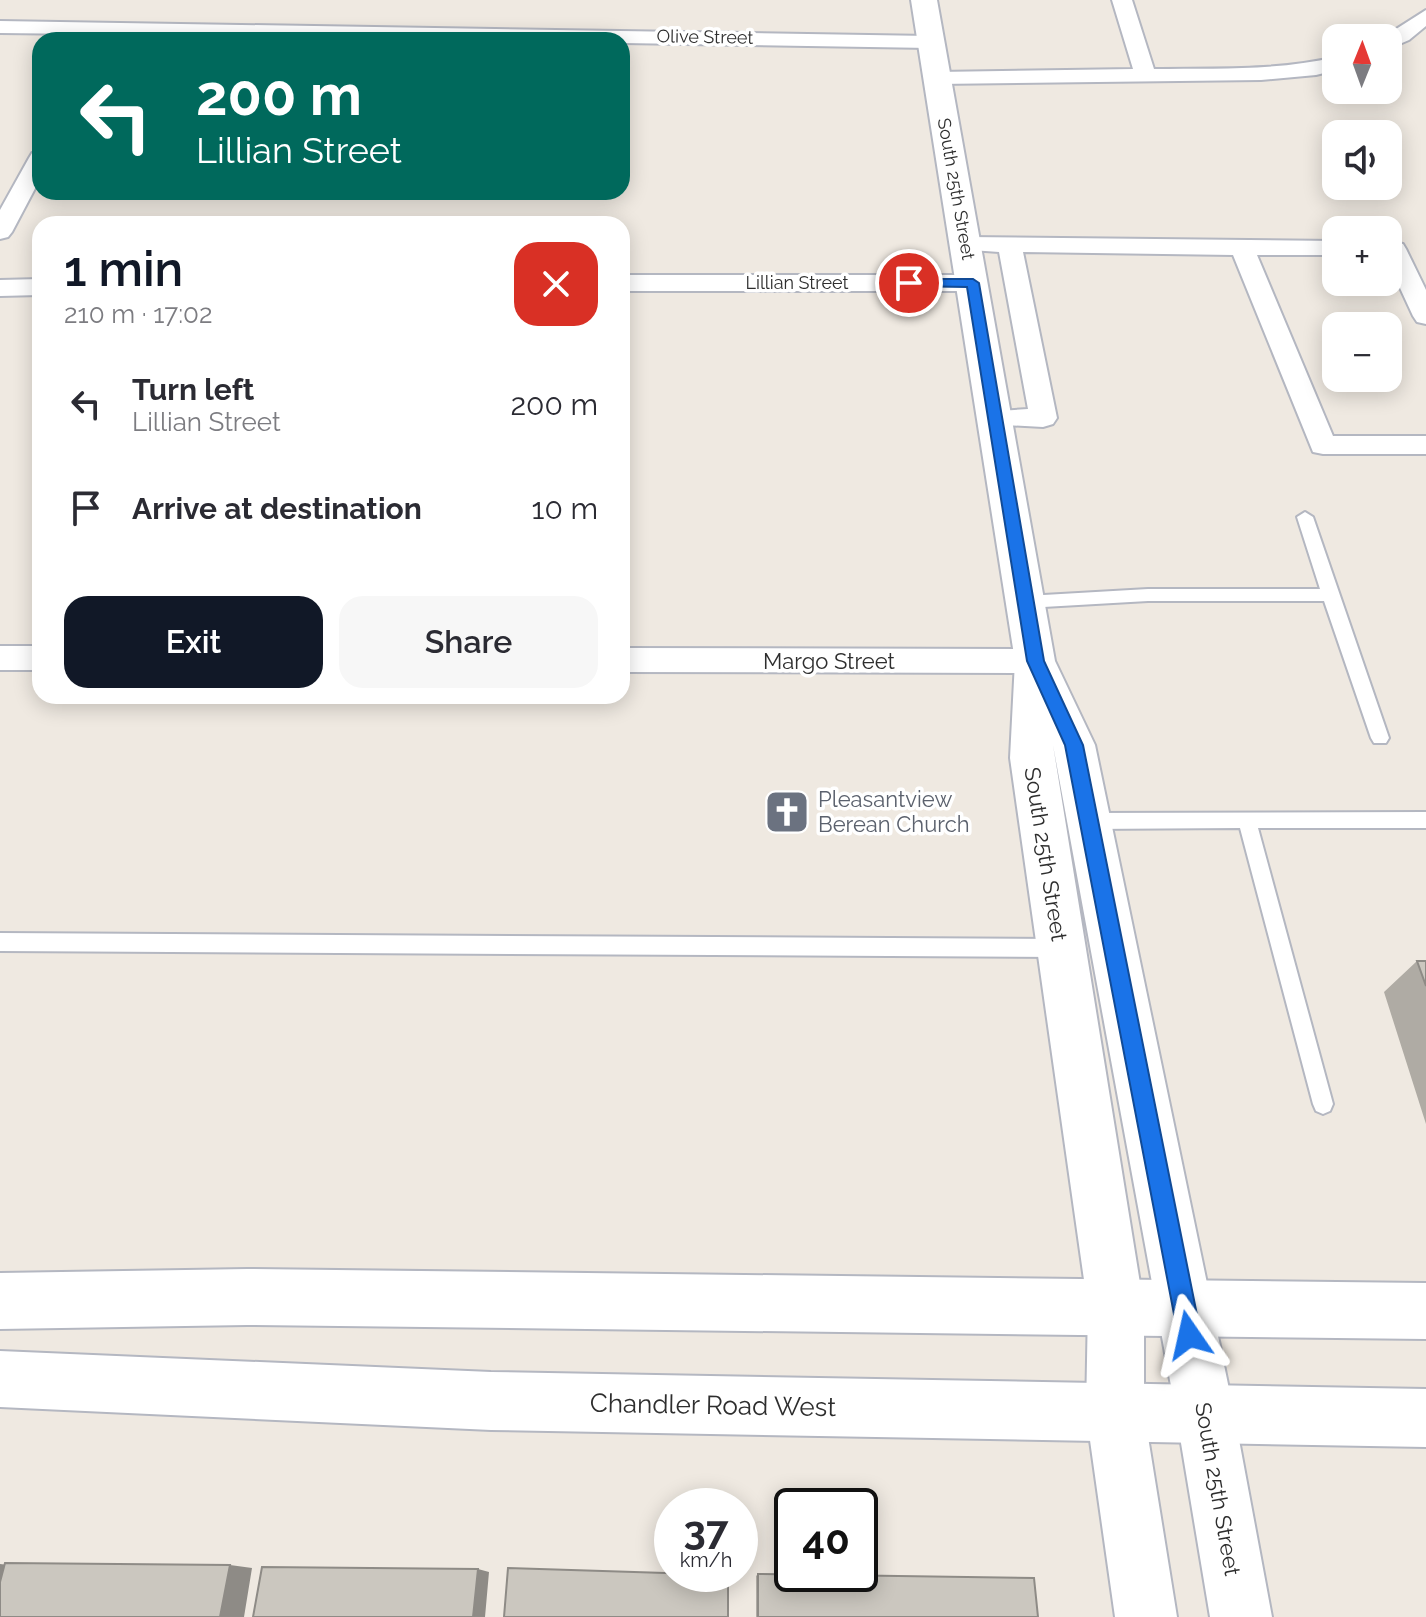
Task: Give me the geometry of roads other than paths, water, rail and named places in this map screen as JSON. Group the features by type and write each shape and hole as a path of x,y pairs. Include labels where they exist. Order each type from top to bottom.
{"street":[{"name":"South 25th Street","path":"924,0 1035,661 1031,758 1116,1308 1115,1412 1146,1617"},
{"path":"1122,0 1146,76"},
{"path":"108,32 120,10"},
{"path":"1402,36 1426,16"},
{"name":"Olive Street","path":"0,27 66,32"},
{"name":"Olive Street","path":"630,39 930,42"},
{"path":"937,78 1261,74 1322,67"},
{"path":"0,232 32,173"},
{"path":"966,244 1322,248"},
{"path":"995,418 1043,418 1010,245"},
{"path":"1242,248 1323,445 1426,445"},
{"path":"1402,249 1426,250"},
{"path":"1402,270 1426,316"},
{"name":"Lillian Street","path":"630,283 973,283"},
{"path":"0,288 32,287"},
{"path":"0,658 32,658"},
{"name":"Margo Street","path":"630,660 1035,661"},
{"name":"South 25th Street","path":"1035,661 1074,745 1205,1413 1241,1617"},
{"path":"0,1301 247,1297 1426,1311"},
{"name":"Chandler Road West","path":"0,1379 491,1401 1426,1418"}],"lane":[{"path":"1305,517 1380,738"},
{"path":"1026,602 1148,595 1330,595"},
{"path":"1247,820 1323,1104"},
{"path":"1089,821 1426,820"},
{"path":"0,942 1060,948"}],"place":[{"name":"Pleasantview Berean Church","path":"787,812"}]}
